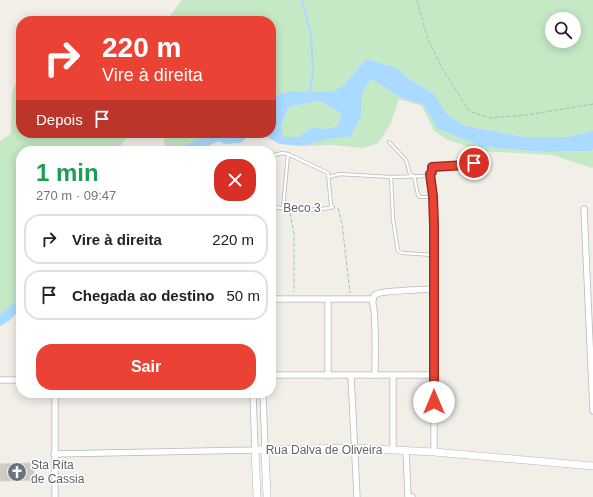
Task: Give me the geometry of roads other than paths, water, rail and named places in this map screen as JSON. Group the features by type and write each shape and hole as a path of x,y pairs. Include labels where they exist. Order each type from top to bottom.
{"street":[{"path":"434,452 434,255 433,196 430,176 432,167 466,165 474,163 478,158"},
{"path":"584,209 593,411"},
{"path":"585,241 593,241"},
{"path":"375,375 373,299 375,295 378,293 434,289"},
{"path":"276,299 373,299"},
{"path":"328,300 328,376"},
{"path":"276,375 434,375"},
{"path":"393,375 393,450"},
{"path":"351,376 357,497"},
{"path":"0,380 16,380"},
{"path":"55,398 55,497"},
{"path":"253,398 257,497"},
{"path":"263,398 267,497"},
{"name":"Rua Dalva de Oliveira","path":"54,454 354,448 434,452 593,466"},
{"path":"406,450 408,497 412,497"}],"lane":[{"path":"389,142 406,160 410,174 414,176 418,195 420,197 433,196"},
{"path":"276,155 282,153 288,154 328,173 329,177 339,174 391,177 430,176"},
{"path":"284,208 288,154"},
{"name":"Beco 3","path":"276,207 312,209 334,207 332,205 329,177"},
{"path":"391,177 393,219 398,251 402,253 434,255"}],"water":[{"path":"366,59 395,67 411,80 433,93 448,115 466,126 525,137 568,137 593,131 593,149 590,151 545,152 484,147 437,128 424,105 402,98 371,79 362,93 361,117 350,137 329,139 302,146 279,144 269,138 276,138 276,95 290,91 332,92 344,85","holes":["320,101 341,113 338,126 324,129 313,127 297,137 283,137 281,125 289,107"]},
{"path":"203,138 232,138 219,141 208,146 184,146"},
{"path":"16,301 16,313 9,321 0,326 0,314"}],"waterway":[{"path":"302,0 311,35 313,71 310,93"}],"place":[{"name":"Sta Rita de Cassia","path":"17,472"}]}
